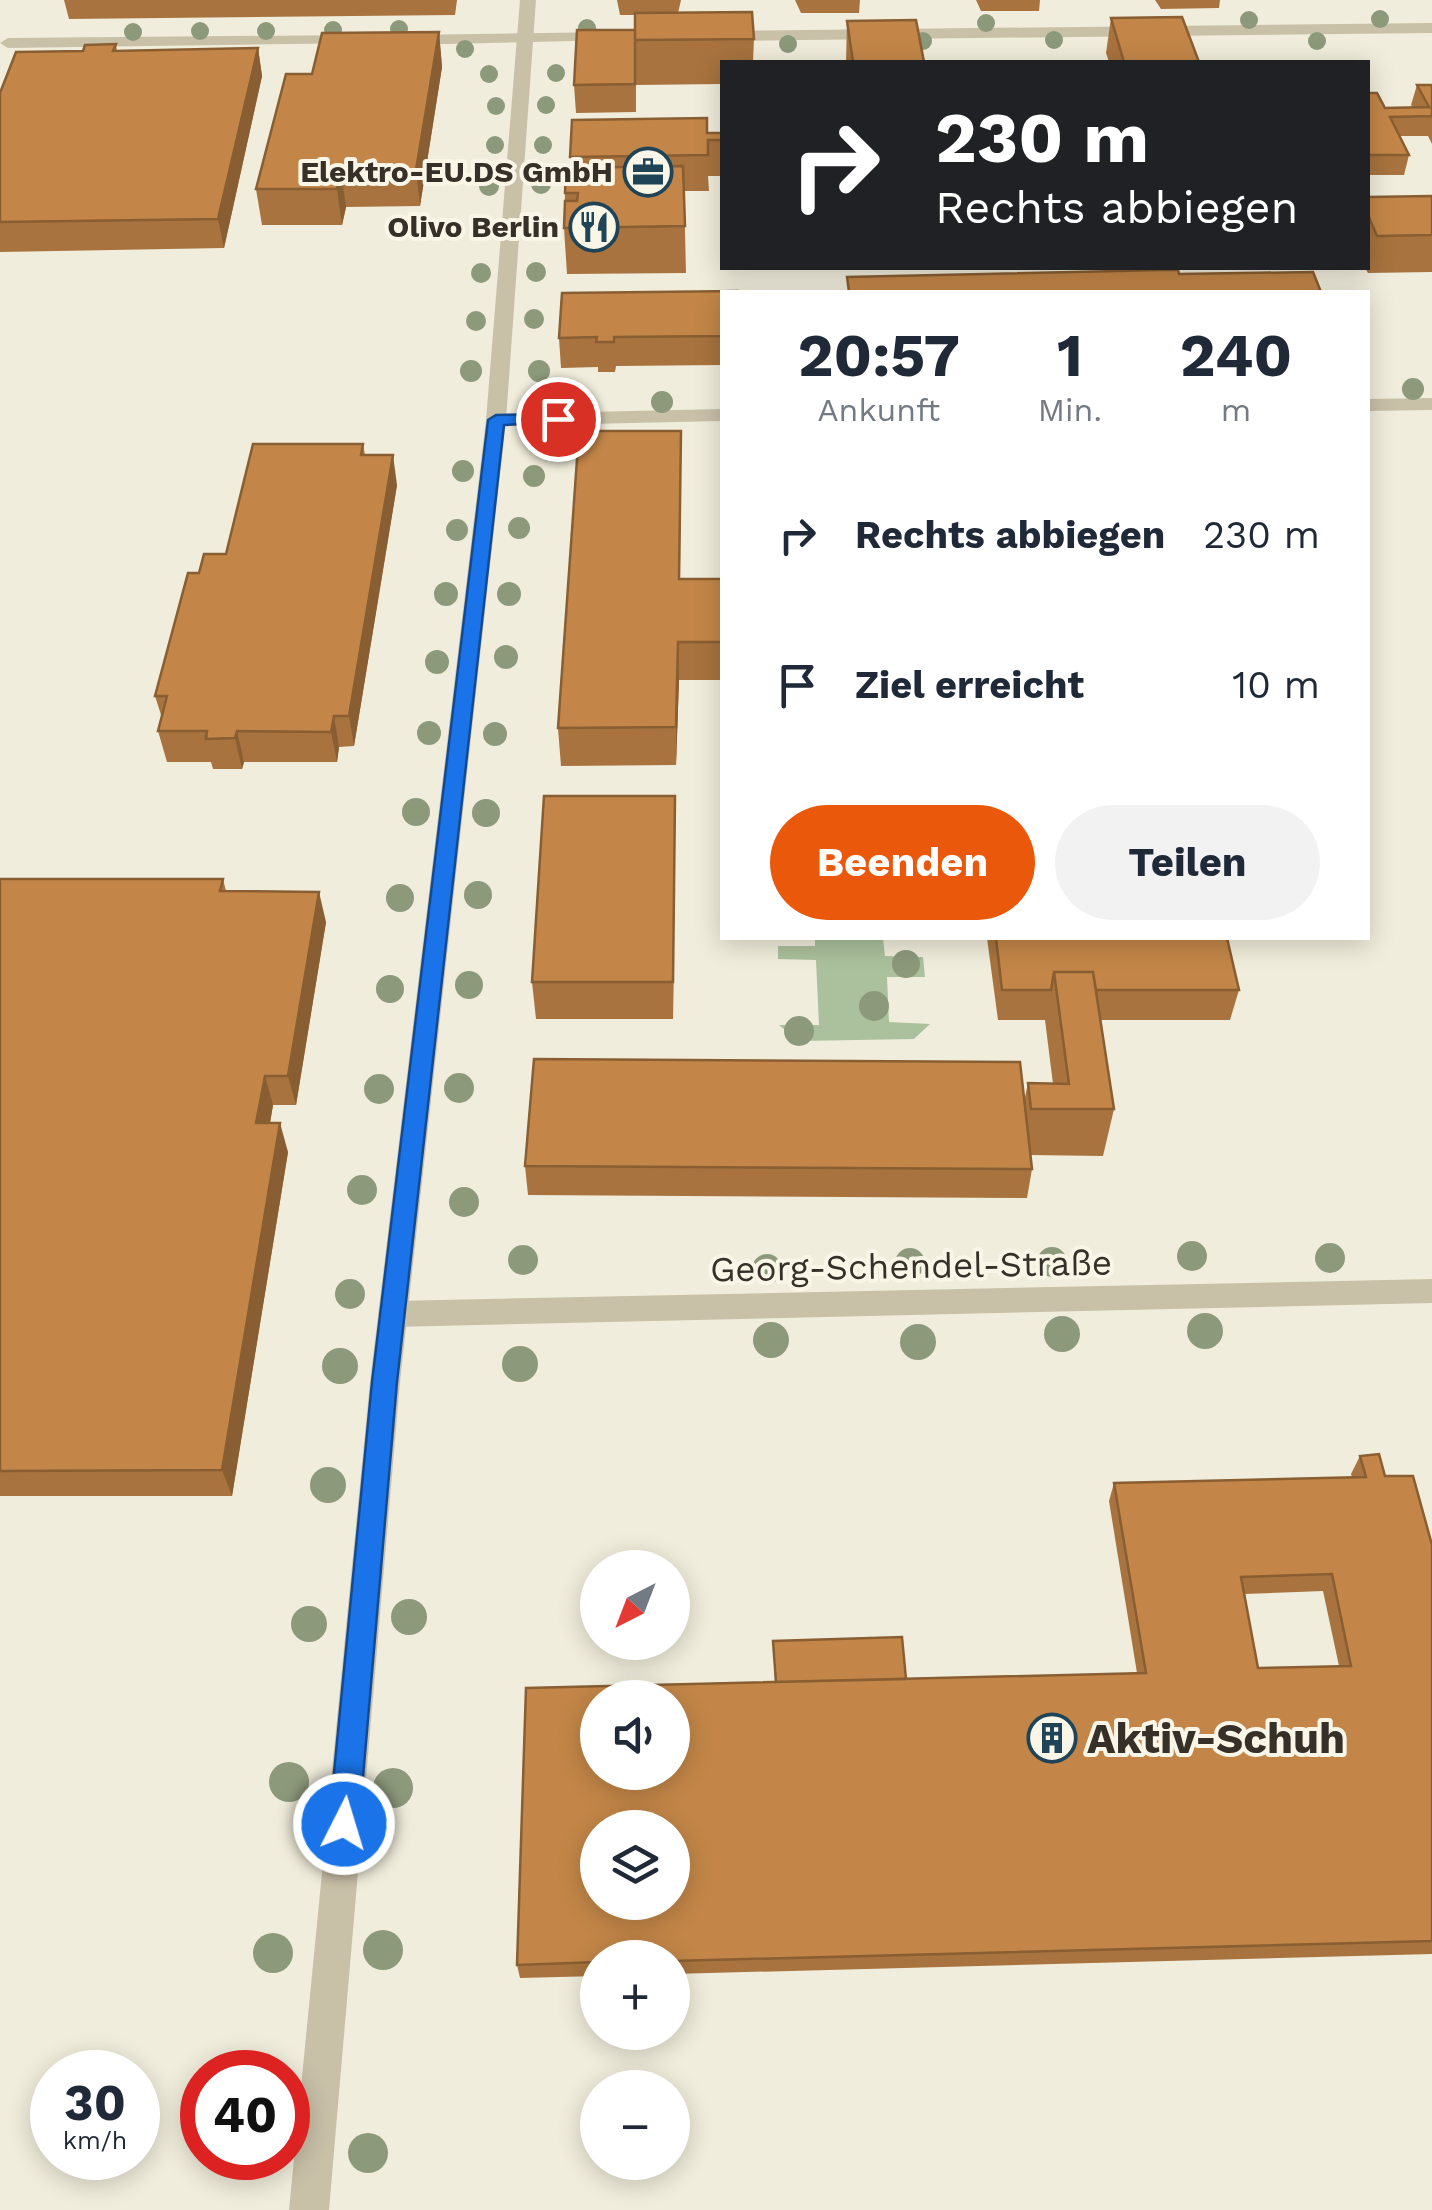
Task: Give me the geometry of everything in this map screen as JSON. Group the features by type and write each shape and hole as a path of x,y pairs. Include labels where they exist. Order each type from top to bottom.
{"street":[{"path":"309,2210 393,1314 496,420 528,0"},
{"path":"706,36 1432,28"},
{"path":"8,43 628,37"},
{"path":"1370,406 1432,404"},
{"path":"496,420 720,415"},
{"name":"Georg-Schendel-Straße","path":"393,1314 1432,1291"}],"green space":[{"path":"815,940 883,940 885,956 923,957 925,977 887,977 889,1022 930,1024 914,1039 799,1041 779,1025 819,1025 816,960 778,959 778,946 815,946"}],"building":[{"path":"752,12 754,39 635,40 635,13"},
{"path":"1182,17 1198,60 1123,60 1111,18"},
{"path":"916,20 924,60 853,60 847,21"},
{"path":"577,30 635,30 635,84 574,85"},
{"path":"439,32 416,170 341,171 337,189 256,189 286,74 312,74 322,33"},
{"path":"116,44 113,51 258,48 218,219 0,222 0,93 16,52 83,51 85,45"},
{"path":"1417,85 1432,85 1432,116 1390,117 1409,155 1370,155 1370,93 1377,93 1385,108 1429,107"},
{"path":"707,118 707,133 720,133 720,140 708,140 708,155 570,157 572,120"},
{"path":"683,166 685,226 564,228 565,201 577,201 578,193 565,193 566,168"},
{"path":"1432,196 1432,235 1377,236 1370,220 1370,197"},
{"path":"1178,270 1179,274 1313,272 1320,290 849,290 847,277"},
{"path":"720,291 720,336 614,337 614,342 596,342 597,337 559,338 562,293"},
{"path":"579,431 681,431 679,579 720,579 720,642 678,642 676,727 558,728"},
{"path":"253,444 363,444 361,455 393,455 349,716 334,716 331,732 237,731 235,738 206,739 207,731 158,731 167,696 155,696 188,573 199,573 204,554 226,554"},
{"path":"544,796 675,796 673,982 532,982"},
{"path":"0,879 223,879 220,891 319,892 288,1076 265,1076 256,1123 280,1123 222,1470 0,1471"},
{"path":"996,940 1227,940 1239,990 1096,990 1093,972 1054,972 1051,990 1002,990"},
{"path":"1054,972 1093,972 1114,1109 1031,1109 1028,1083 1069,1084"},
{"path":"534,1059 1020,1062 1032,1169 525,1166"},
{"name":"Aktiv-Schuh","path":"1379,1454 1385,1476 1413,1476 1432,1545 1432,1941 690,1961 690,1940 580,1940 580,1963 517,1965 526,1688 580,1687 580,1790 690,1790 690,1684 1146,1673 1114,1483 1366,1477 1360,1456","holes":["1332,1574 1351,1666 1258,1668 1241,1577"]},
{"path":"902,1637 906,1679 776,1682 773,1641"}],"place":[{"name":"Elektro-EU.DS GmbH","path":"648,172"},
{"name":"Olivo Berlin","path":"594,227"},
{"name":"Aktiv-Schuh","path":"1052,1738"}],"route":[{"path":"344,1824 384,1382 496,420 558,419"}]}
